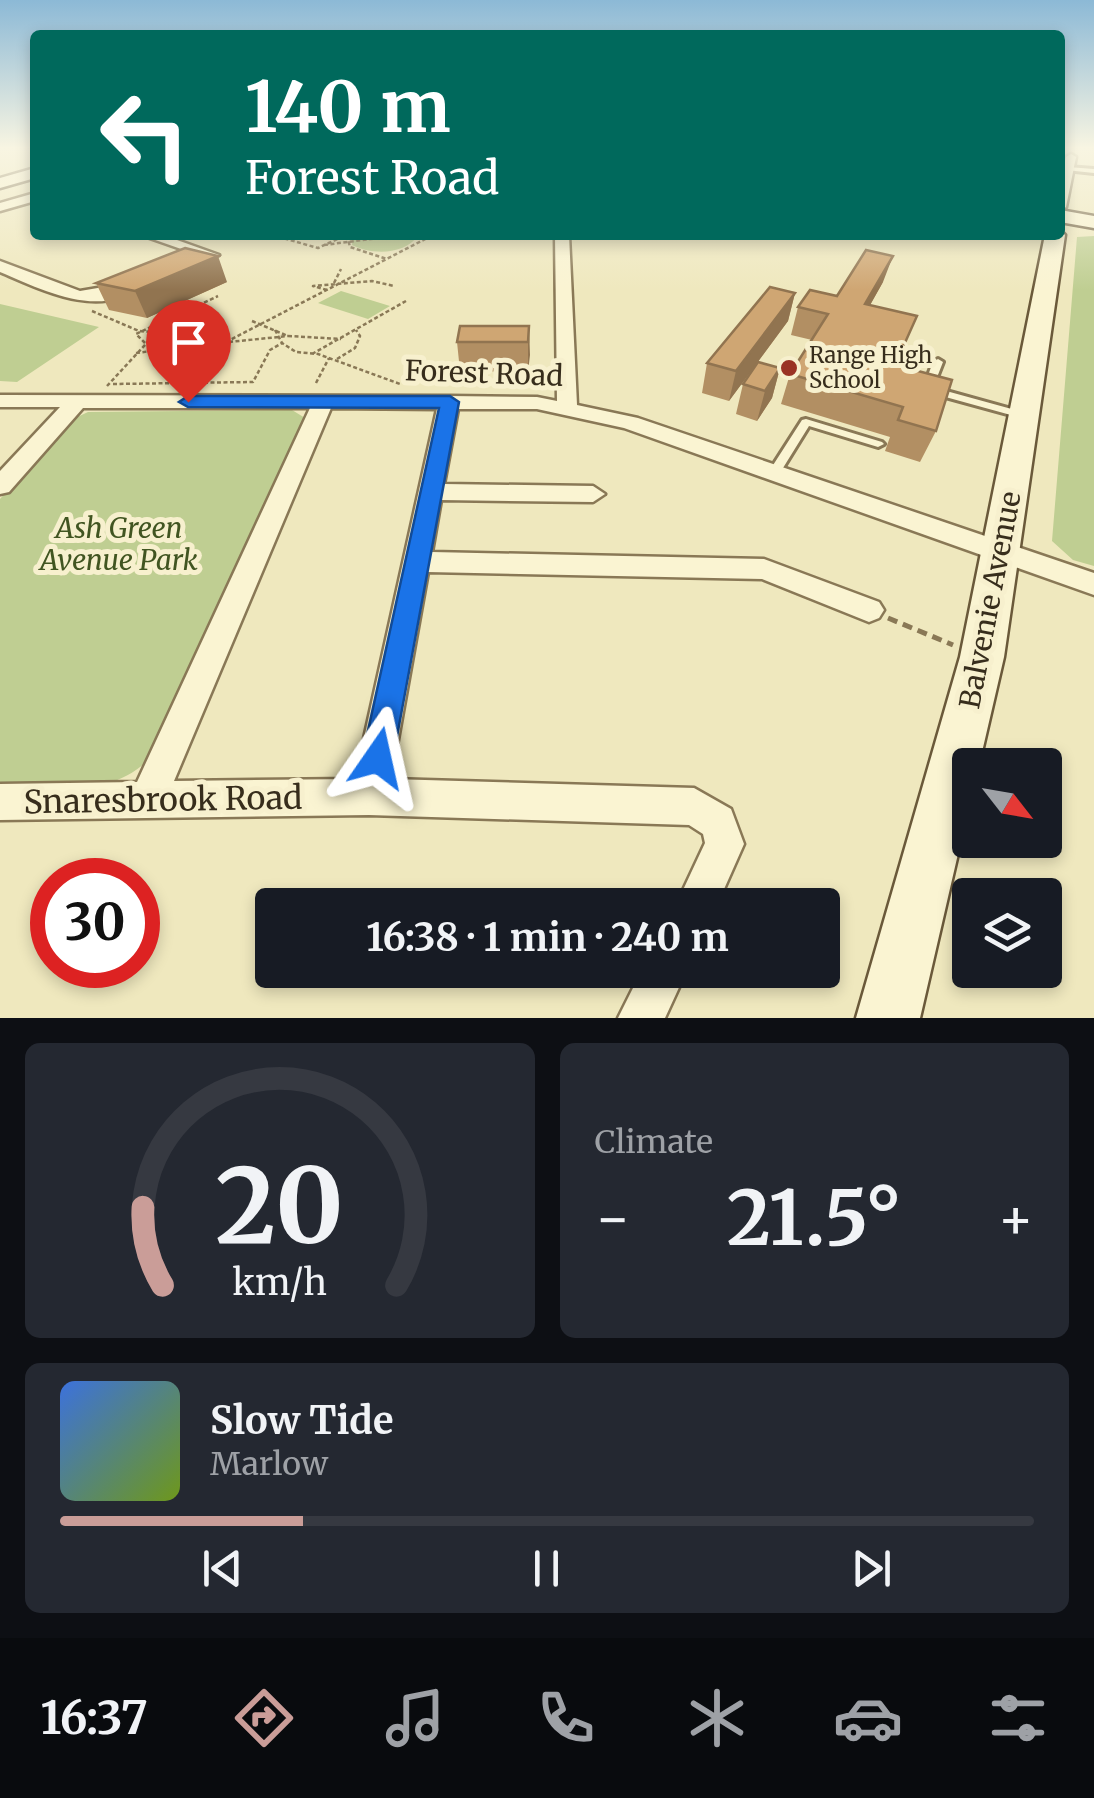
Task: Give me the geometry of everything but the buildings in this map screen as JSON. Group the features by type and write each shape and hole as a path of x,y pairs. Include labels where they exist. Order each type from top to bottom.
{"street":[{"path":"0,207 30,199"},
{"path":"1065,217 1094,222"},
{"path":"164,240 212,255 179,268"},
{"path":"562,240 567,406"},
{"name":"Balvenie Avenue","path":"888,1018 982,657 1054,240"},
{"path":"0,266 93,300 146,282"},
{"path":"147,800 319,392"},
{"name":"Forest Road","path":"0,401 319,392 567,406 630,423 1094,584"},
{"path":"0,486 78,401"},
{"path":"370,797 450,402"},
{"path":"432,492 594,494"},
{"path":"417,562 764,569 869,610"},
{"name":"Snaresbrook Road","path":"5,811 147,800 370,797 694,807 718,822 726,844 704,888"},
{"path":"642,1018 656,988"}],"lane":[{"path":"938,362 929,386 935,391 1024,415"},
{"path":"774,473 806,422 878,444"}],"path":[{"path":"290,240 311,246 371,240"},
{"path":"324,245 336,240"},
{"path":"226,342 424,240"},
{"path":"347,244 387,259"},
{"path":"304,250 311,246"},
{"path":"335,285 341,270"},
{"path":"310,284 372,281 394,286"},
{"path":"317,284 313,286 327,290"},
{"path":"145,344 136,334 139,331 218,296"},
{"path":"93,300 89,307 94,313 139,331 220,340 238,336"},
{"path":"312,354 406,301"},
{"path":"105,387 169,319"},
{"path":"252,321 288,336 341,339"},
{"path":"368,324 380,328"},
{"path":"275,330 280,340"},
{"path":"335,360 354,348 360,336 356,330"},
{"path":"245,382 253,382 270,350 288,336"},
{"path":"136,352 280,340 409,388"},
{"path":"319,392 328,358"},
{"path":"869,610 958,647"}],"green space":[{"path":"1094,236 1094,566 1073,560 1052,541 1077,237"},
{"path":"352,240 414,240 396,250 378,252 352,245"},
{"path":"341,291 390,306 368,319 318,303"},
{"path":"0,304 99,327 17,382 0,381"},
{"name":"Ash Green Avenue Park","path":"292,410 305,418 155,752 123,778 104,784 64,789 0,787 0,499 71,420 88,412"}],"place":[{"name":"Range High School","path":"789,368"}],"route":[{"path":"188,402 450,402 378,758"}]}
